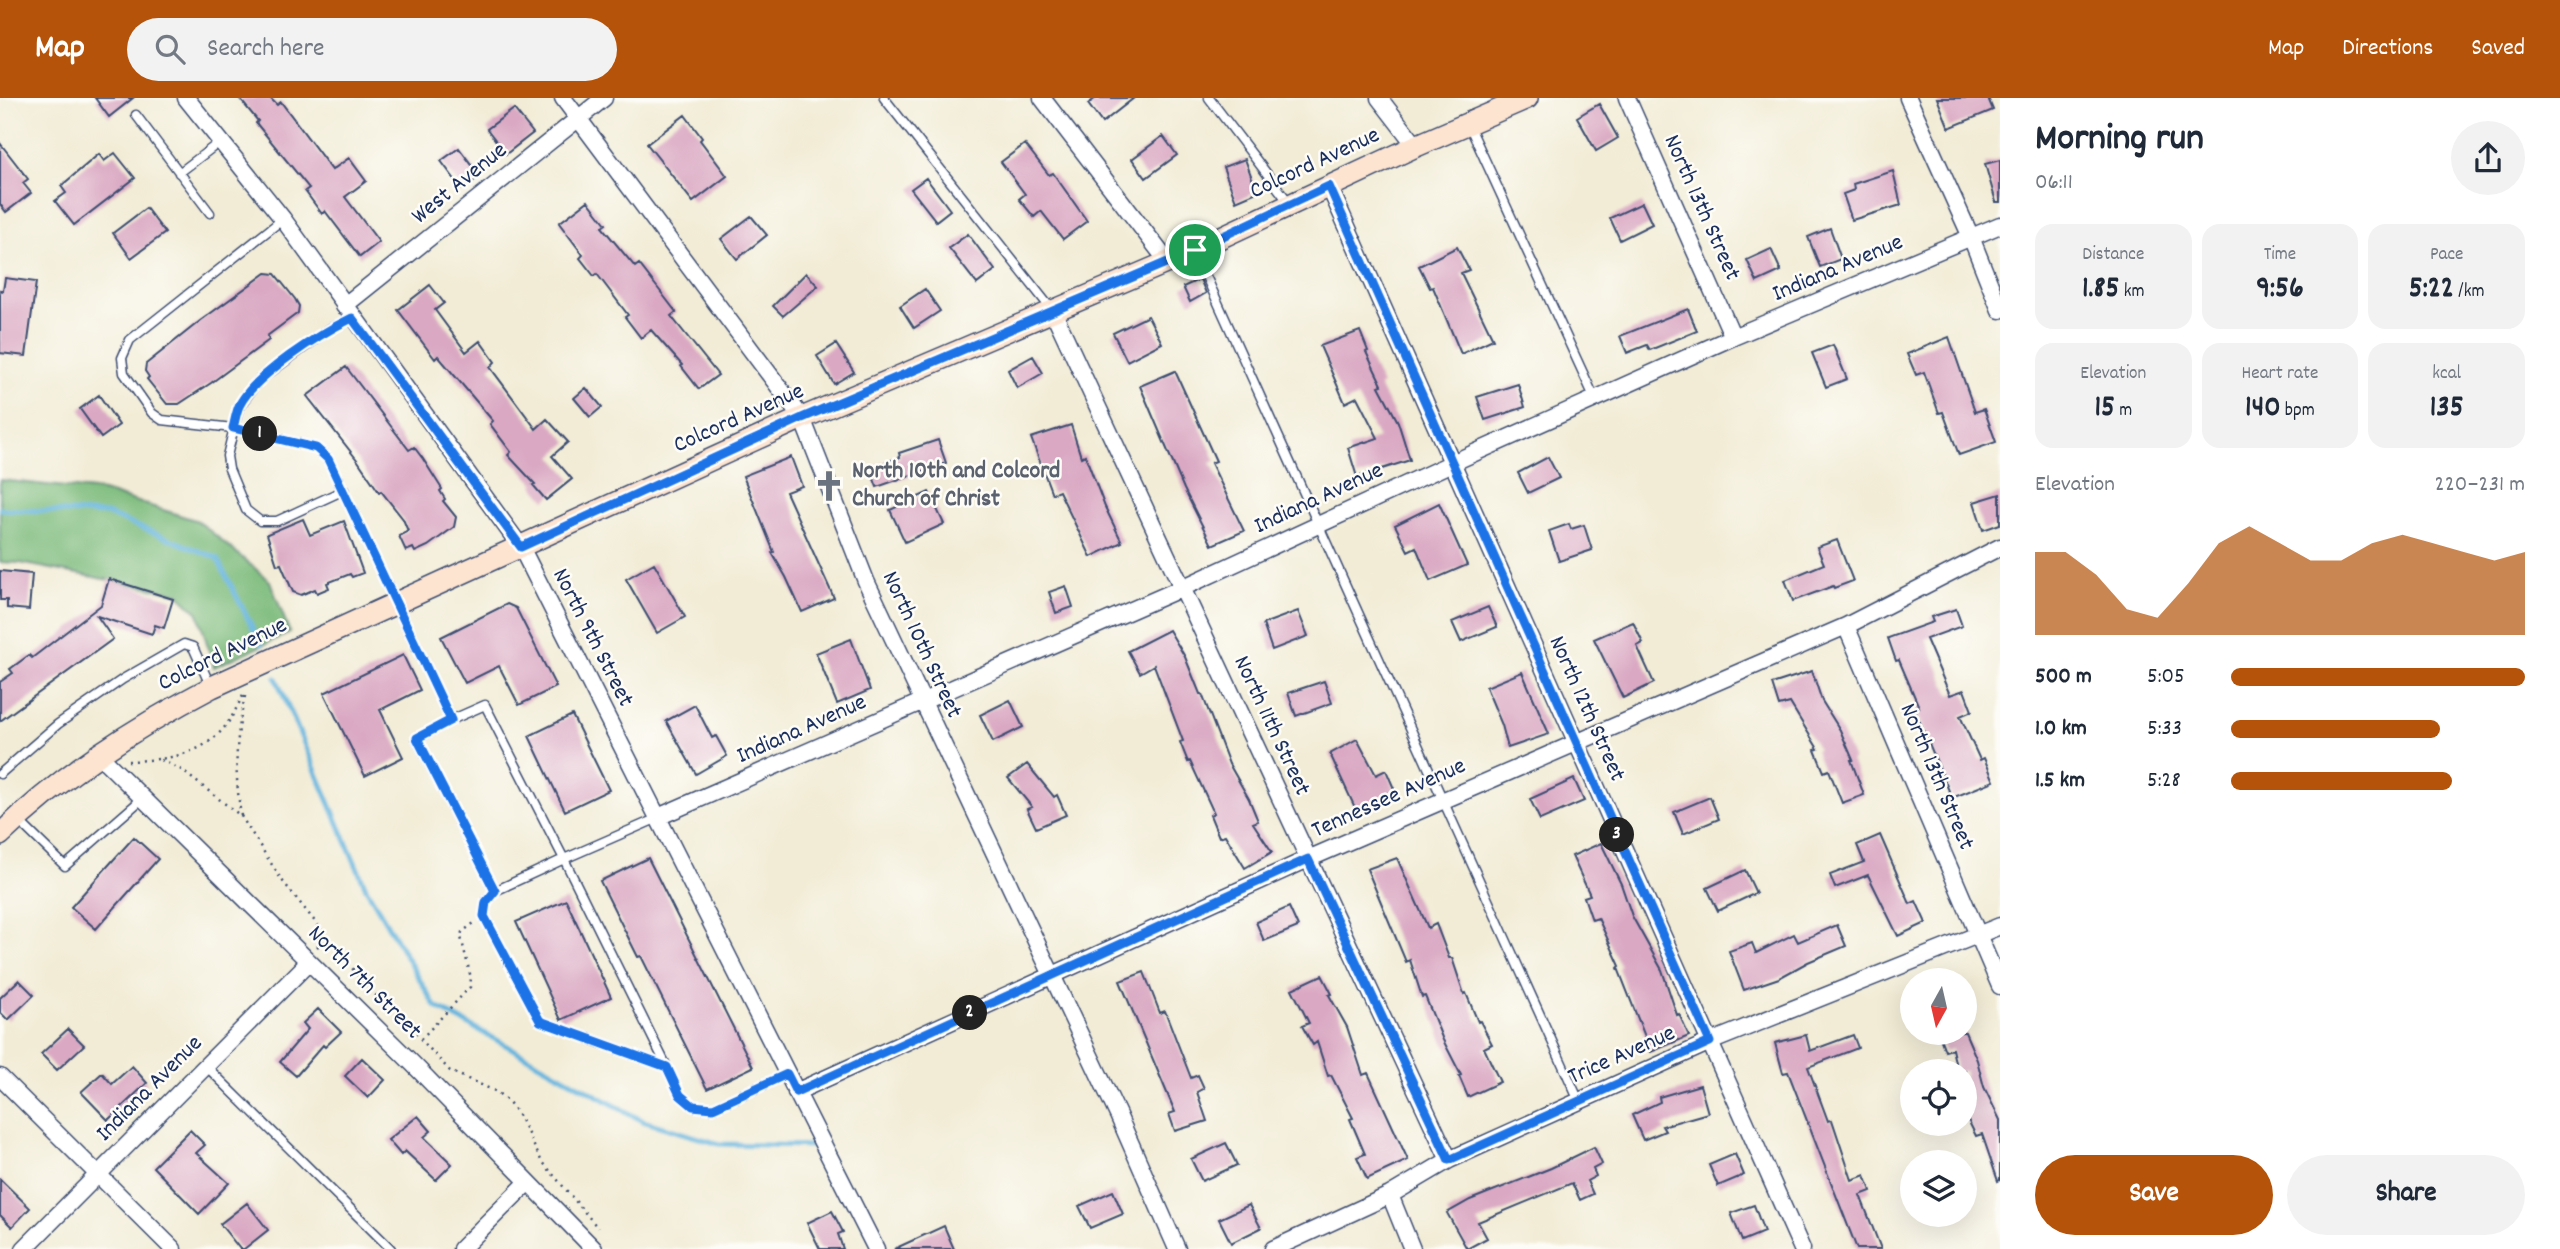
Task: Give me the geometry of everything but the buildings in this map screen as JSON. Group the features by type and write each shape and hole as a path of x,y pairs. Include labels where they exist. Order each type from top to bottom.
{"street":[{"name":"North 9th Street","path":"186,98 283,219 521,547 876,1249"},
{"name":"North 10th Street","path":"563,98 802,418 866,581 1118,1115 1177,1249"},
{"name":"West Avenue","path":"348,312 604,98"},
{"path":"1042,98 1168,262"},
{"path":"1379,98 1416,146"},
{"name":"Colcord Avenue","path":"0,835 98,754 160,715 212,687 802,418 1168,262 1416,146 1527,98"},
{"name":"North 13th Street","path":"1627,98 1733,337"},
{"path":"1908,98 1971,237 2000,310"},
{"name":"North 12th Street","path":"1329,186 1802,1249"},
{"name":"Indiana Avenue","path":"658,817 1182,588 1733,337 2000,225"},
{"name":"North 11th Street","path":"1053,311 1449,1160"},
{"name":"Tennessee Avenue","path":"796,1092 1308,859 1846,626 2000,547"},
{"name":"North 13th Street","path":"1846,626 2000,986"},
{"name":"North 7th Street","path":"98,754 592,1247"},
{"name":"Trice Avenue","path":"1273,1249 1390,1195 1449,1160 1710,1042 2000,926"},
{"name":"Indiana Avenue","path":"24,1249 309,962"},
{"path":"0,1077 173,1249"},
{"path":"461,1249 528,1182"},
{"path":"1390,1195 1412,1249"}],"lane":[{"path":"884,98 1053,311"},
{"path":"1209,98 1291,204"},
{"path":"136,116 209,213"},
{"path":"1468,124 1595,399"},
{"path":"180,173 221,141"},
{"path":"283,219 130,340 122,358 124,373 152,413 162,420 233,428 316,448 328,459 451,720"},
{"path":"1195,250 1579,1101"},
{"path":"344,490 277,521 260,521 246,510 229,470 227,456 239,407 258,381 331,328 348,312"},
{"path":"0,774 58,724 123,679 184,644 193,647 212,687"},
{"path":"495,891 417,738 485,705 680,1095 693,1106 713,1108 787,1074"},
{"path":"17,819 65,866 143,798"},
{"path":"658,817 495,891 486,902 484,916 540,1021 667,1067"},
{"path":"205,1065 391,1249"}],"path":[{"path":"125,761 160,760 207,744 224,728 247,689 238,728 235,765 241,816"},
{"path":"160,760 180,769 241,816 281,878 360,978 450,1070 497,1092 509,1102 541,1160 599,1229 600,1236 592,1247"},
{"path":"421,1039 472,983 461,937 466,928 484,916"}],"green space":[{"path":"0,480 103,491 198,521 270,581 290,633 214,667 198,613 177,593 20,563 0,562"}],"waterway":[{"path":"0,509 107,514 217,558 261,644"},
{"path":"276,678 366,888 435,1006 643,1121 719,1144 816,1146"}],"place":[{"name":"North 10th and Colcord Church of Christ","path":"829,486"}],"route":[{"path":"1329,186 1710,1042 1449,1160 1308,859 796,1092 787,1074 713,1108 693,1106 680,1095 667,1067 540,1021 484,916 486,902 495,891 417,738 451,720 328,459 316,448 233,428 239,407 251,389 267,374 331,328 352,318 521,547 802,418 1195,250 1329,186"}]}
